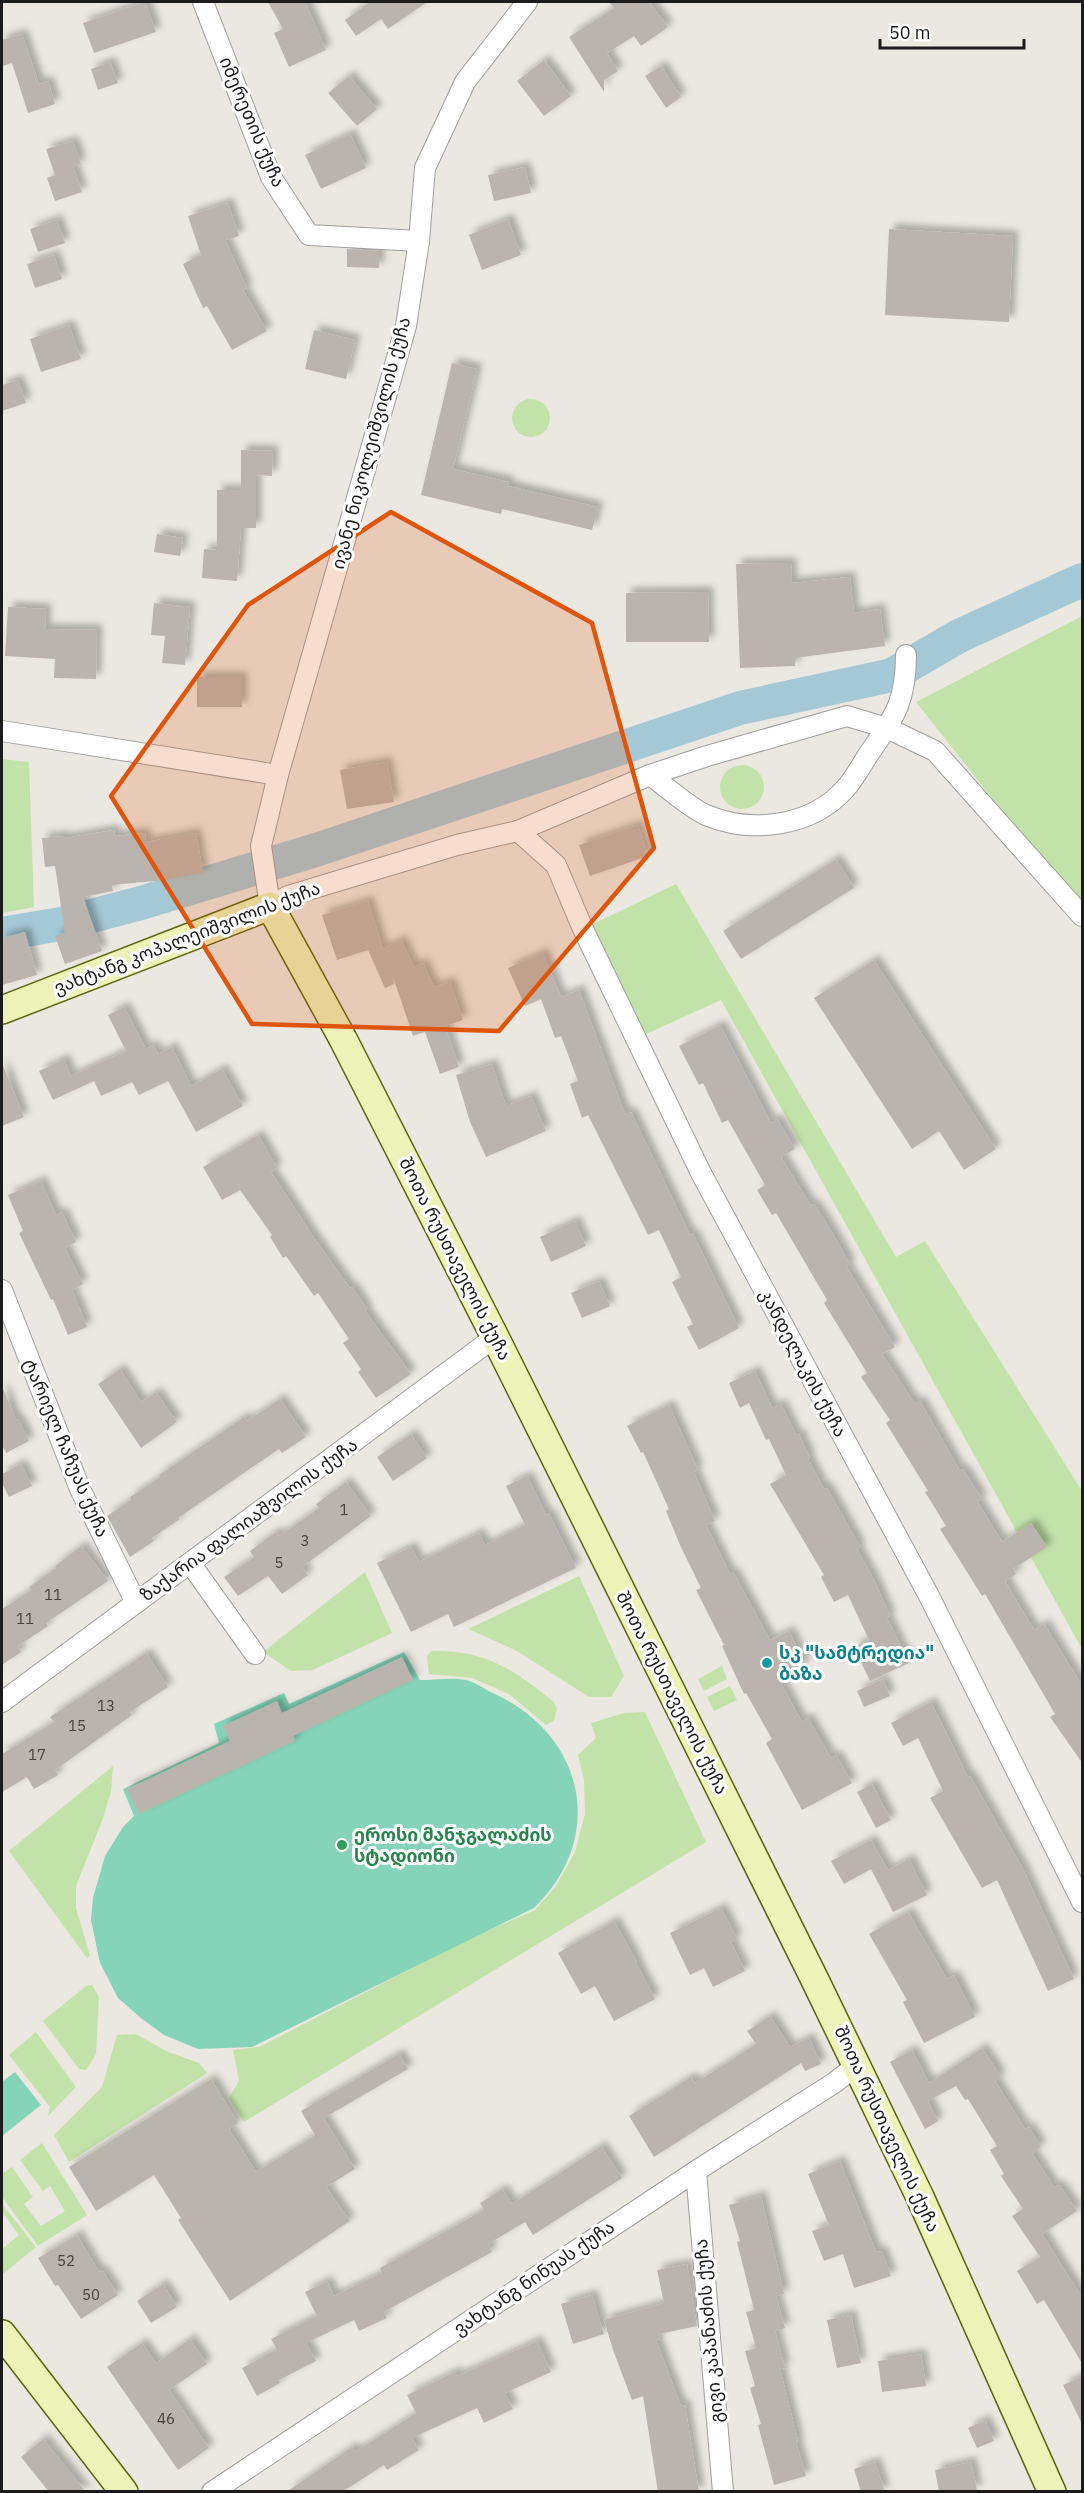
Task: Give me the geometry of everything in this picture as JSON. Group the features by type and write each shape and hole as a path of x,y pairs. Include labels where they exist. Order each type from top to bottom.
{"street":[{"name":"იმერეთის ქუჩა","path":"203,2 271,177 309,235 419,241"},
{"name":"ივანე ნიკოლეიშვილის ქუჩა","path":"270,906 261,846 278,775 406,326 419,241 425,168 465,82 527,2"},
{"path":"650,775 704,814 738,825 792,822 815,812 844,790 886,728 902,700 906,678 906,656"},
{"name":"ვახტანგ კოპალეიშვილის ქუჩა","path":"2,1010 270,906 288,896 457,845 518,831 650,775 707,756 848,716 886,728 935,751 1083,916"},
{"path":"2,731 278,775"},
{"name":"კანდელაკის ქუჩა","path":"518,831 556,865 583,929 701,1173 928,1594 1083,1902"},
{"name":"შოთა რუსთაველის ქუჩა","path":"270,906 343,1039 495,1337 857,2065 925,2208 1053,2492"},
{"name":"ტარიელ ჩაჩუას ქუჩა","path":"2,1290 80,1489 136,1603"},
{"name":"ზაქარია ფალიაშვილის ქუჩა","path":"2,1702 495,1337"},
{"path":"190,1563 255,1654"},
{"name":"ვახტანგ ნინუას ქუჩა","path":"212,2492 696,2171 834,2083 857,2065"},
{"name":"გივი კაპანაძის ქუჩა","path":"696,2171 723,2492"},
{"path":"2,2334 123,2492"}],"highlighted area":[{"path":"391,512 592,623 654,848 499,1031 252,1024 111,796 248,605"}],"green space":[{"path":"531,399 545,404 550,418 545,432 531,437 517,432 512,418 517,404"},
{"path":"1082,616 1082,906 995,802 916,702"},
{"path":"2,759 29,762 34,907 2,913"},
{"path":"742,765 751,766 758,771 763,778 763,796 758,803 751,808 742,809 733,808 726,803 721,796 720,787 721,778 726,771 733,766"},
{"path":"676,884 896,1257 925,1241 1082,1491 1082,1649 721,1000 644,1035 591,925"},
{"path":"365,1572 392,1633 313,1670 291,1671 263,1652"},
{"path":"579,1576 624,1676 611,1697 589,1697 517,1651 468,1629"},
{"path":"431,1651 468,1654 511,1671 554,1702 557,1709 554,1721 546,1725 509,1694 472,1678 429,1674 427,1656"},
{"name":"ეროსი მანჯგალაძის სტადიონი","path":"404,1652 420,1680 455,1679 473,1682 526,1712 549,1735 566,1761 576,1790 577,1820 571,1851 557,1880 534,1908 252,2047 198,2049 164,2035 118,1998 100,1963 91,1920 93,1898 105,1856 123,1827 134,1816 123,1789 219,1743 214,1724 284,1693 289,1704"},
{"path":"722,1666 727,1679 704,1691 698,1679"},
{"path":"730,1686 737,1700 714,1711 707,1697"},
{"path":"645,1712 706,1842 244,2122 229,2098 239,2081 233,2050 259,2047 469,1939 535,1910 556,1886 575,1852 585,1814 584,1780 578,1755 596,1738 591,1723 624,1713"},
{"path":"113,1766 111,1792 76,1886 76,1908 90,1956 87,1958 9,1851"},
{"path":"92,1985 99,1997 96,2054 86,2070 79,2069 43,2021 86,1986"},
{"path":"36,2032 76,2087 48,2116 50,2107 9,2055"},
{"path":"136,2034 166,2051 199,2063 207,2073 69,2162 54,2135 102,2087 117,2035"},
{"path":"15,2072 41,2105 2,2136 2,2082"},
{"path":"42,2143 87,2215 38,2246 2,2197 2,2174 12,2167 33,2197 24,2204 41,2226 65,2211 50,2186 43,2191 20,2160"},
{"path":"2,2204 36,2247 3,2274 2,2249 19,2235 2,2212"}],"building":[{"path":"145,2 156,32 94,53 83,23"},
{"path":"268,2 305,2 326,50 289,67 274,33 283,29"},
{"path":"370,2 427,2 388,29 381,19 356,36 345,20"},
{"path":"609,2 649,2 668,27 641,46 634,36 607,53 618,71 604,80 604,92 569,37 614,8"},
{"path":"22,34 39,84 48,81 55,104 28,113 12,63 2,66 2,40"},
{"path":"544,60 571,96 544,116 517,81"},
{"path":"110,62 118,83 98,90 91,69"},
{"path":"661,66 681,97 666,108 645,76"},
{"path":"349,76 377,109 357,126 328,93"},
{"path":"350,134 366,168 321,189 305,155"},
{"path":"73,141 81,164 73,166 82,192 55,201 47,178 55,175 46,149"},
{"path":"525,167 531,193 494,201 488,175"},
{"path":"228,203 239,236 225,240 247,288 243,290 267,331 232,350 207,306 203,308 183,264 201,255 188,216"},
{"path":"508,219 521,255 482,270 469,235"},
{"path":"57,220 65,243 38,252 30,229"},
{"path":"889,229 1013,236 1009,322 885,315"},
{"path":"347,249 379,251 379,268 347,267"},
{"path":"54,255 62,279 35,288 27,264"},
{"path":"69,325 81,359 41,372 30,339"},
{"path":"314,330 355,340 346,379 305,369"},
{"path":"452,363 477,369 453,469 509,482 508,486 598,507 592,530 502,509 501,514 421,495"},
{"path":"18,380 26,403 2,411 2,385"},
{"path":"241,450 273,451 272,476 256,475 256,528 241,528 237,581 202,578 204,549 217,550 217,490 241,490"},
{"path":"157,534 183,538 180,556 154,552"},
{"path":"791,563 792,583 850,577 854,613 880,609 885,646 795,658 795,666 740,668 736,564"},
{"path":"708,592 709,642 626,642 626,593"},
{"path":"154,603 190,607 185,665 162,663 165,636 151,635"},
{"path":"8,607 46,609 45,629 97,630 96,679 54,678 55,659 5,656"},
{"path":"197,677 242,677 242,707 197,707"},
{"path":"387,762 394,802 347,809 340,770"},
{"path":"638,825 648,856 590,876 579,845"},
{"path":"114,830 115,836 145,833 146,842 196,833 203,873 112,885 113,891 83,897 102,951 65,964 55,936 65,933 55,866 45,867 42,838 65,836 65,838"},
{"path":"836,859 854,888 741,959 723,931"},
{"path":"368,901 383,949 401,940 414,967 423,963 434,987 450,982 463,1020 445,1026 459,1067 440,1074 425,1032 413,1036 392,974 394,984 385,988 368,950 337,960 322,915"},
{"path":"25,932 37,975 2,985 2,938"},
{"path":"543,953 561,997 579,990 625,1114 631,1112 690,1235 693,1234 739,1328 699,1350 687,1327 693,1324 672,1282 681,1277 659,1230 648,1235 588,1115 582,1118 570,1084 578,1081 561,1036 555,1038 541,999 525,1006 508,968"},
{"path":"874,960 996,1149 964,1170 939,1131 912,1149 814,998"},
{"path":"124,1007 146,1049 153,1045 158,1054 172,1047 191,1086 222,1069 243,1106 196,1132 168,1081 139,1095 132,1082 101,1096 94,1081 53,1100 39,1071 64,1059 71,1076 126,1051 108,1015"},
{"path":"720,1025 771,1123 777,1119 795,1149 781,1157 811,1206 814,1204 830,1229 850,1264 846,1266 895,1347 882,1354 915,1404 920,1401 960,1471 963,1469 982,1499 977,1501 1002,1542 1031,1523 1047,1547 1013,1569 1016,1574 1005,1581 1034,1630 1044,1624 1083,1687 1083,1764 1050,1717 1055,1714 985,1594 982,1596 940,1529 946,1526 925,1492 928,1491 886,1423 890,1420 861,1377 867,1373 824,1303 827,1300 776,1213 772,1215 757,1190 765,1185 728,1120 722,1123 703,1083 699,1085 679,1046"},
{"path":"2,1063 24,1117 2,1126"},
{"path":"492,1064 506,1106 531,1096 546,1131 486,1157 470,1122 456,1075"},
{"path":"258,1135 277,1168 271,1172 314,1238 350,1288 352,1287 367,1309 365,1311 411,1374 376,1398 358,1372 361,1369 343,1343 349,1339 318,1293 314,1296 286,1256 283,1258 270,1237 272,1235 240,1190 222,1200 203,1167"},
{"path":"41,1181 56,1215 62,1212 76,1242 65,1248 83,1284 72,1290 87,1327 68,1335 53,1299 51,1300 19,1233 23,1231 8,1195"},
{"path":"575,1221 586,1246 551,1262 540,1237"},
{"path":"599,1281 610,1306 582,1318 571,1293"},
{"path":"120,1369 141,1402 156,1392 177,1422 141,1448 98,1384"},
{"path":"755,1371 772,1408 781,1404 796,1435 799,1434 810,1458 808,1459 824,1489 827,1488 860,1547 857,1549 874,1580 890,1616 887,1618 909,1663 870,1681 854,1647 869,1640 848,1595 834,1602 821,1577 824,1575 770,1484 786,1475 769,1439 766,1440 749,1403 740,1408 729,1383"},
{"path":"2,1386 16,1420 18,1419 29,1441 6,1453 2,1445"},
{"path":"280,1399 306,1437 282,1453 279,1449 178,1518 180,1519 152,1538 154,1541 130,1557 107,1516 131,1500 130,1497 160,1477 159,1475 244,1417 247,1421"},
{"path":"669,1405 698,1470 694,1472 715,1521 706,1525 730,1574 733,1572 770,1640 789,1631 805,1665 778,1678 802,1722 808,1718 831,1758 836,1755 852,1783 802,1810 766,1743 772,1739 746,1693 744,1694 722,1646 724,1645 696,1590 701,1588 666,1511 669,1509 643,1452 641,1453 627,1426"},
{"path":"411,1434 427,1458 393,1481 377,1457"},
{"path":"21,1464 32,1486 9,1497 2,1483 2,1474"},
{"path":"527,1476 576,1568 454,1627 448,1614 411,1632 377,1563 411,1547 419,1562 479,1533 485,1545 525,1525 506,1486"},
{"path":"346,1482 371,1516 302,1567 308,1575 282,1594 268,1576 238,1596 224,1577 254,1557 250,1551 276,1532 279,1536 319,1508 316,1504"},
{"path":"81,1546 108,1581 46,1623 48,1626 18,1646 21,1652 2,1665 2,1609 31,1590 29,1587"},
{"path":"146,1653 168,1687 130,1712 132,1715 55,1770 58,1775 34,1789 27,1777 2,1792 2,1754 54,1722 50,1717"},
{"path":"402,1657 413,1680 293,1736 295,1741 139,1814 127,1789 230,1741 223,1726 277,1701 282,1713"},
{"path":"883,1679 890,1696 864,1707 857,1691"},
{"path":"931,1702 968,1777 970,1776 1023,1869 1074,1979 1048,1991 997,1880 982,1888 930,1798 943,1791 918,1738 903,1746 891,1723"},
{"path":"872,1784 891,1820 876,1828 857,1792"},
{"path":"871,1840 888,1870 909,1859 927,1895 893,1912 871,1869 844,1884 831,1861"},
{"path":"721,1908 737,1939 731,1942 745,1971 713,1987 704,1968 690,1975 670,1933"},
{"path":"908,1912 947,1979 954,1975 975,2017 924,2043 903,2002 907,2000 869,1934"},
{"path":"614,1921 655,1999 614,2021 595,1986 581,1994 558,1953"},
{"path":"770,2016 790,2047 809,2038 821,2064 805,2071 801,2063 654,2157 629,2116 691,2077 695,2083 756,2044 747,2031"},
{"path":"982,2048 1001,2077 995,2081 1025,2129 1029,2127 1041,2147 1032,2153 1054,2187 1059,2185 1077,2211 1042,2234 1083,2299 1083,2365 1044,2300 1037,2304 1017,2271 1040,2257 1012,2216 1023,2209 1001,2176 1004,2174 990,2150 997,2146 968,2099 965,2100 956,2086 928,2101 938,2121 925,2129 890,2062 912,2050 929,2083"},
{"path":"399,2054 408,2069 324,2118 355,2169 326,2187 350,2221 230,2301 178,2220 181,2218 154,2175 96,2211 69,2167 211,2079 238,2123 229,2129 256,2172 315,2135 301,2111"},
{"path":"601,2146 622,2178 533,2235 525,2222 488,2244 492,2252 384,2312 387,2318 359,2331 354,2320 306,2343 316,2361 279,2380 280,2383 257,2396 242,2368 277,2349 271,2339 317,2316 305,2292 327,2281 334,2296 382,2273 380,2268 484,2210 480,2203 502,2189 512,2204"},
{"path":"840,2161 876,2252 882,2251 891,2276 854,2288 843,2254 824,2261 812,2231 829,2225 808,2174"},
{"path":"761,2196 784,2294 776,2296 785,2328 775,2331 785,2368 780,2369 806,2476 774,2485 758,2425 761,2424 750,2388 755,2386 745,2351 756,2348 746,2312 754,2310 737,2242 740,2241 729,2205"},
{"path":"77,2235 99,2272 102,2270 118,2295 81,2319 58,2285 55,2286 38,2258"},
{"path":"687,2264 697,2326 659,2334 660,2339 656,2340 681,2406 685,2405 699,2492 658,2492 643,2396 632,2400 604,2320 664,2303 657,2270"},
{"path":"163,2284 177,2307 151,2323 137,2301"},
{"path":"592,2295 604,2334 573,2344 561,2304"},
{"path":"851,2315 861,2363 837,2368 827,2320"},
{"path":"190,2339 207,2364 169,2390 209,2448 178,2470 107,2367 142,2343 156,2363"},
{"path":"537,2341 551,2372 505,2393 513,2409 484,2423 477,2408 412,2438 419,2450 387,2470 384,2465 342,2492 286,2492 352,2447 355,2452 416,2413 407,2395 455,2372 457,2376"},
{"path":"921,2354 926,2386 882,2392 878,2361"},
{"path":"1083,2376 1083,2426 1063,2385"},
{"path":"985,2420 994,2441 977,2448 968,2428"},
{"path":"43,2439 86,2492 49,2492 21,2457"},
{"path":"875,2462 885,2492 861,2492 854,2469"},
{"path":"971,2462 977,2490 939,2492 935,2470"}],"waterway":[{"path":"2,934 61,924 141,903 316,850 740,708 892,675 959,636 1082,580"}],"place":[{"name":"სკ \"სამტრედია\" ბაზა","path":"767,1663"},
{"name":"ეროსი მანჯგალაძის სტადიონი","path":"342,1845"}]}
